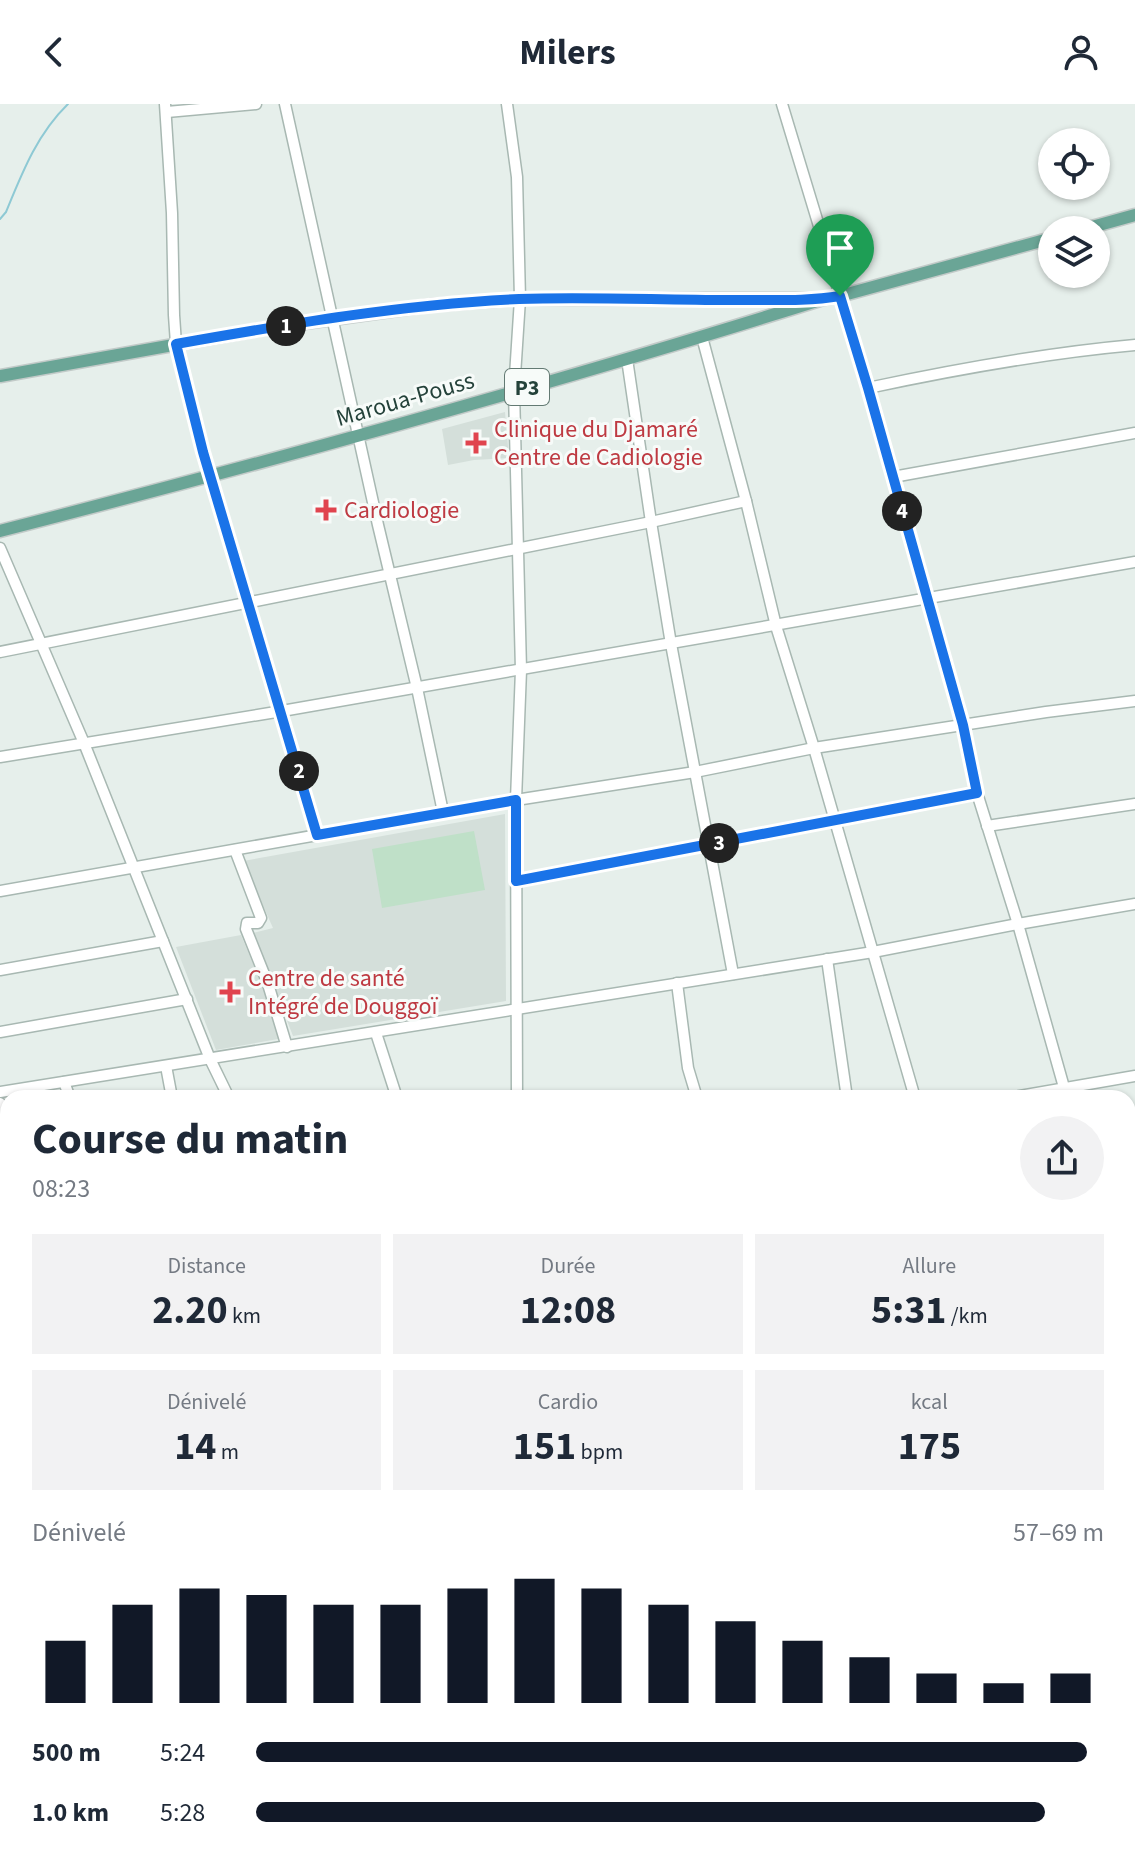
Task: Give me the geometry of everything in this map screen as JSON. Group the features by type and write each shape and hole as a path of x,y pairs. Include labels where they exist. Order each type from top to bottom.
{"main road":[{"path":"1110,222 1135,215"},
{"name":"Maroua-Pouss","path":"0,531 211,477 627,359 823,299 1038,242"},
{"path":"2,376 176,344 433,305 520,299 823,299"}],"street":[{"path":"256,104 166,108 176,344 211,477 317,835"},
{"path":"285,104 443,812"},
{"path":"507,104 517,177 520,299 514,391 521,670 516,800 517,1090"},
{"path":"782,104 868,388 963,725 977,793 1018,924 1064,1090"},
{"path":"702,337 776,626 913,1090"},
{"path":"868,388 1069,351 1135,345"},
{"path":"627,359 671,644 733,974"},
{"path":"893,477 1135,433"},
{"path":"0,652 746,501"},
{"path":"0,548 84,743 225,1090"},
{"path":"0,757 417,688 1135,562"},
{"path":"0,891 443,812 695,772 814,748 1135,701"},
{"path":"516,881 977,793"},
{"path":"987,826 1135,804"},
{"path":"235,850 261,918 258,923 247,923 246,929 268,984 287,1047"},
{"path":"13,1090 873,952 1135,904"},
{"path":"0,970 163,941"},
{"path":"827,959 846,1090"},
{"path":"677,983 688,1068 695,1090"},
{"path":"0,1032 187,999"},
{"path":"376,1033 394,1090"},
{"path":"166,1066 170,1090"},
{"path":"1077,1090 1135,1076"},
{"path":"64,1082 67,1090"}],"shaded area":[{"name":"Clinique du Djamaré Centre de Cadiologie","path":"505,412 509,458 448,465 442,429"},
{"path":"505,814 506,1001 293,1036 253,933 273,928 243,861"},
{"name":"Centre de santé Intégré de Douggoï","path":"241,935 284,1038 216,1050 176,947"}],"green space":[{"path":"474,831 485,890 382,908 372,849"}],"waterway":[{"path":"0,219 39,141 68,104"}],"place":[{"name":"Clinique du Djamaré Centre de Cadiologie","path":"476,443"},
{"name":"Cardiologie","path":"326,510"},
{"name":"Centre de santé Intégré de Douggoï","path":"230,992"}],"route":[{"path":"840,296 963,725 977,793 516,881 516,800 317,835 203,452 176,344 433,305 520,299 723,300 823,299 840,296"}]}
